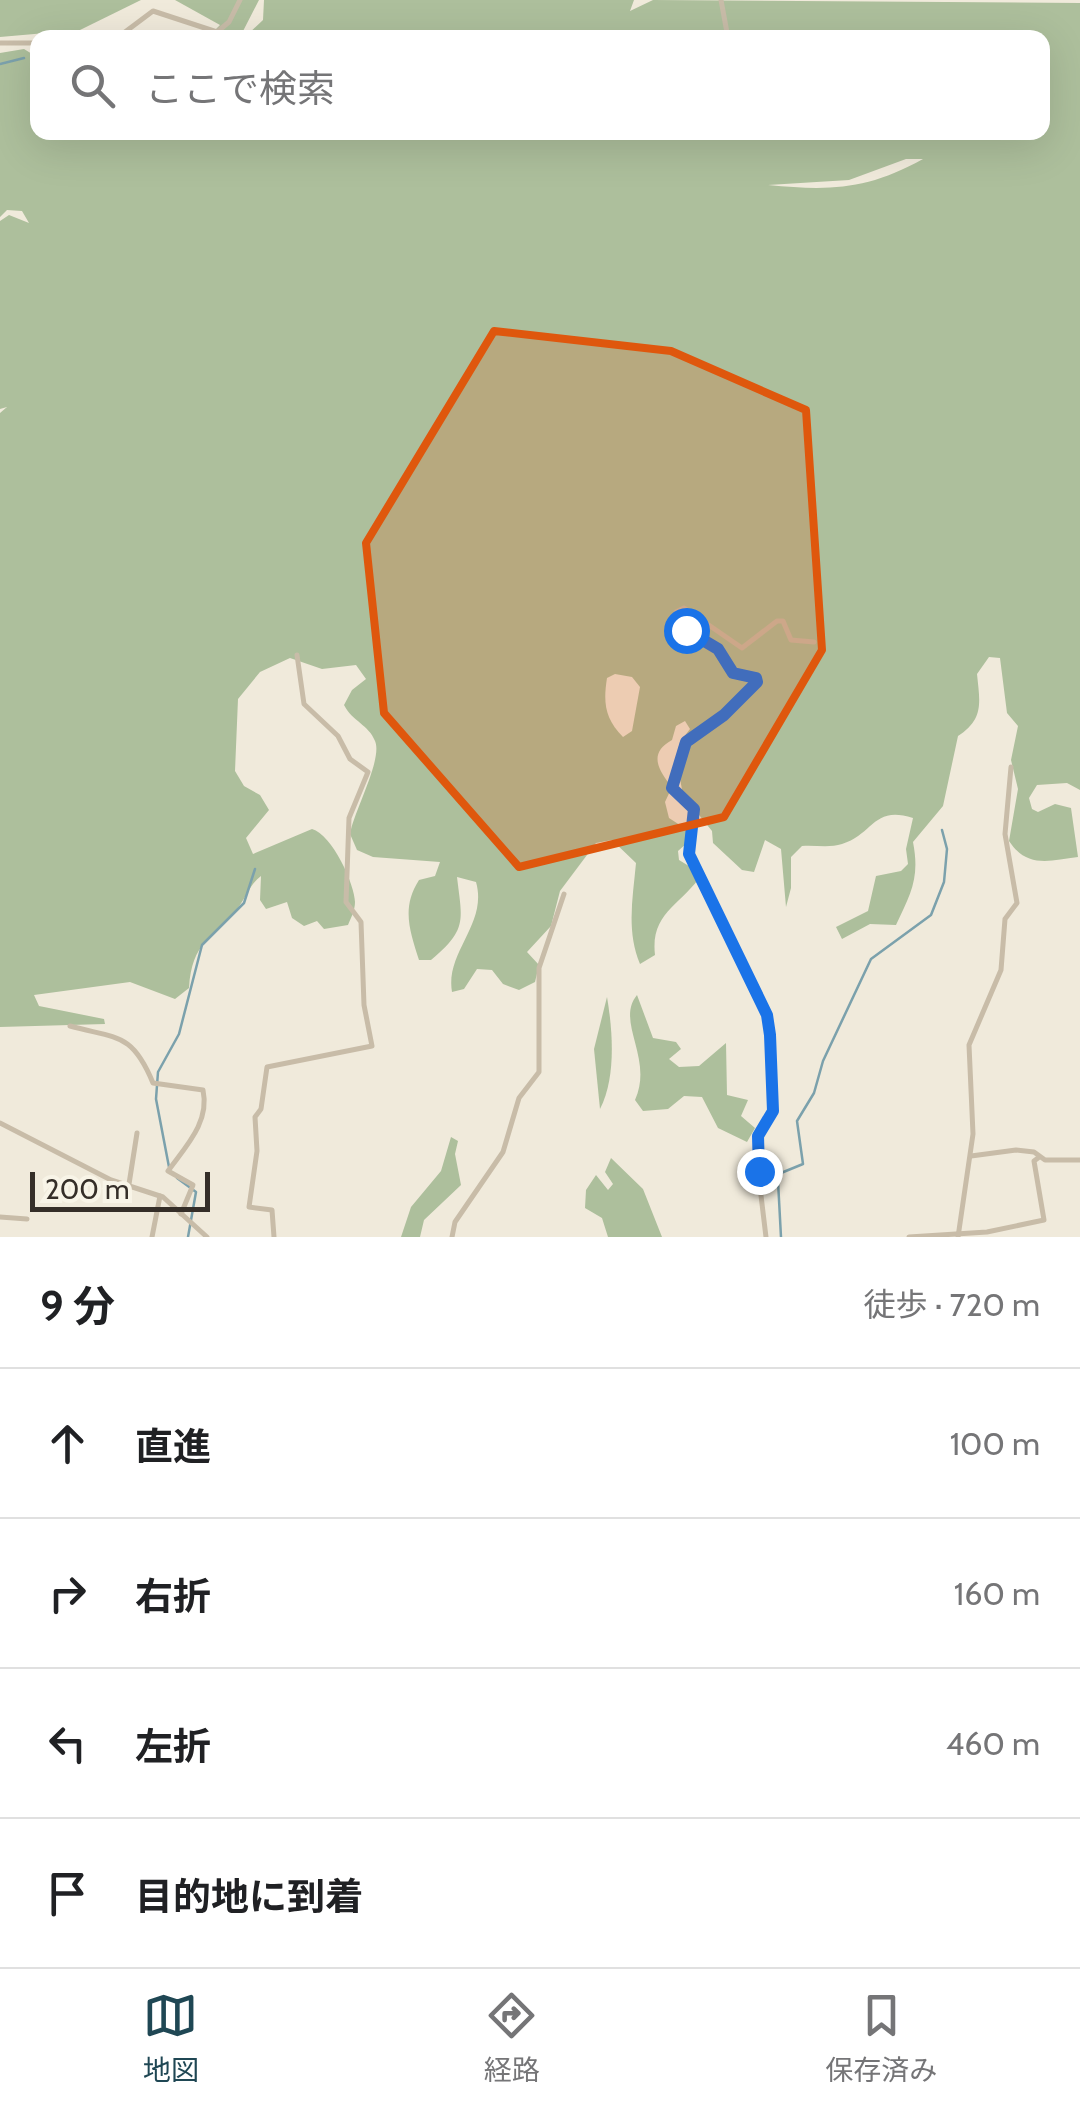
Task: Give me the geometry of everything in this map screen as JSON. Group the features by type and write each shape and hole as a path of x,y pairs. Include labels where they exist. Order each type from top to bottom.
{"street":[{"path":"219,30 229,22 240,0"},
{"path":"721,0 727,30"},
{"path":"128,30 154,11 211,30"},
{"path":"0,43 30,43"},
{"path":"766,1237 756,1154 758,1136 773,1111 767,1015 689,854 694,809 672,788 686,742 724,715 757,682 756,678 733,673 718,649 682,627 676,612 684,608 742,648 777,621 783,621 792,640 814,642"},
{"path":"274,1237 272,1210 249,1208 257,1150 255,1117 261,1109 267,1067 372,1046 364,1004 361,922 346,902 350,818 368,772 350,759 338,736 304,704 297,656"},
{"path":"958,1236 971,1156 969,1045 995,988 1006,947 1006,919 1017,902 1006,834 1011,767"},
{"path":"452,1237 455,1222 502,1152 519,1098 539,1072 539,968 564,894"},
{"path":"70,1026 122,1038 136,1049 152,1084 203,1090 206,1110 168,1171 193,1185 181,1214"},
{"path":"0,1123 129,1186 160,1196 208,1237"},
{"path":"129,1186 137,1133"},
{"path":"971,1156 1016,1150 1034,1152 1038,1158"},
{"path":"908,1237 958,1236 1044,1220 1034,1161 1080,1160"},
{"path":"152,1237 160,1196"},
{"path":"0,1217 28,1219"}],"highlighted area":[{"path":"494,331 671,351 806,410 822,650 724,817 519,867 384,713 366,543"}],"green space":[{"path":"0,0 141,0 80,30 30,30 30,34 0,37"},
{"path":"175,0 259,0 244,30 215,30 220,25"},
{"path":"264,0 634,0 630,11 653,0 1080,3 1080,790 1067,783 1037,785 1029,798 1032,809 1038,812 1055,804 1071,808 1078,857 1039,861 1023,855 1009,841 1018,789 1011,760 1018,726 1007,713 1000,658 989,657 977,674 976,717 958,736 943,806 913,842 913,885 896,925 870,924 842,939 836,927 868,911 876,876 901,871 908,864 906,849 913,818 890,815 842,844 802,846 791,857 791,888 786,907 781,849 765,840 754,872 742,870 713,843 712,831 683,795 676,757 680,742 690,729 685,721 676,726 672,740 660,750 658,762 672,787 665,802 669,818 686,829 687,843 678,851 679,860 702,874 662,919 655,955 640,964 632,927 636,863 612,840 596,843 560,891 551,926 527,952 539,965 535,982 519,990 503,984 492,970 477,969 464,989 452,992 454,964 476,911 476,882 457,877 461,914 457,931 431,960 419,960 410,929 410,900 419,880 435,876 440,862 373,857 357,850 350,834 376,749 372,736 344,705 352,690 366,679 356,665 322,669 290,658 260,672 238,699 235,771 244,786 260,795 269,810 246,838 253,854 312,829 320,833 341,861 351,884 355,905 348,925 324,929 317,921 304,926 292,918 287,902 266,909 260,900 261,876 237,909 205,942 194,960 189,988 175,999 130,982 34,995 39,1006 104,1019 105,1024 0,1027 0,413 7,407 0,409 0,221 9,215 29,223 22,211 7,210 0,217 0,53 24,49 30,53 30,140 1050,140 1050,30 252,30 263,20","holes":["906,159 923,159 884,177 848,186 768,185 849,180","615,674 632,677 640,687 632,731 623,737 609,717 607,678"]},
{"path":"637,995 653,1038 676,1042 681,1049 669,1059 679,1067 699,1066 726,1043 727,1095 748,1100 741,1116 755,1128 747,1142 718,1128 702,1097 684,1096 668,1109 643,1111 635,1100 640,1070 630,1017"},
{"path":"607,997 612,1054 609,1083 600,1109 594,1049"},
{"path":"451,1137 458,1141 455,1154 461,1185 424,1220 420,1237 401,1237 411,1207 441,1171"},
{"path":"611,1158 643,1189 662,1237 608,1237 602,1218 585,1208 586,1190 596,1175 608,1190 613,1184 605,1172"}],"waterway":[{"path":"0,64 24,58"},
{"path":"781,1237 778,1181 781,1173 803,1164 797,1121 814,1093 823,1061 871,959 931,915 944,882 947,849 942,830"},
{"path":"169,1167 156,1099 158,1072 179,1034 202,945 244,903 255,869"},
{"path":"177,1178 196,1192 188,1237"}],"route":[{"path":"686,630 718,649 733,673 756,678 757,682 724,715 686,742 680,751 672,788 694,809 689,854 767,1015 773,1111 758,1136 759,1171"}]}
